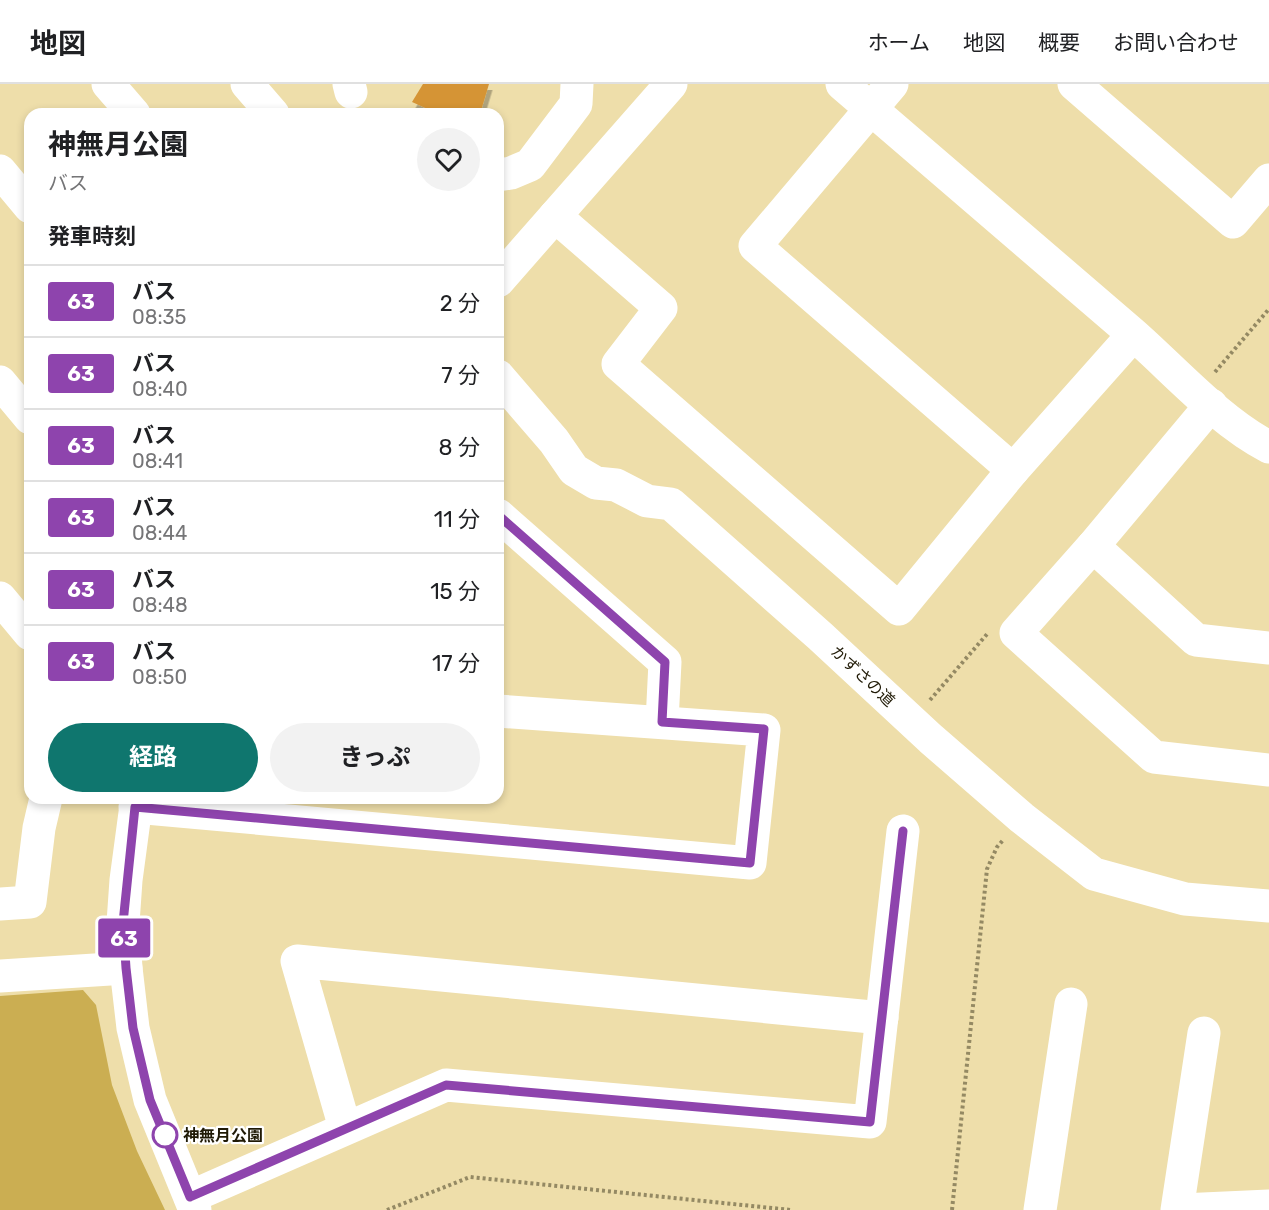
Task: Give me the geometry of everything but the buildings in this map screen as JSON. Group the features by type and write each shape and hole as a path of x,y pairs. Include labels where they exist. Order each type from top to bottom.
{"street":[{"path":"108,84 129,108"},
{"path":"247,84 268,108"},
{"path":"504,174 530,165 576,104 577,84"},
{"path":"504,274 671,84"},
{"path":"842,84 1134,334 1212,405 1254,439 1269,447"},
{"path":"892,84 755,246 1013,470"},
{"path":"1074,84 1233,222 1269,180"},
{"path":"0,171 24,200"},
{"path":"555,216 661,308 618,364 899,609 1013,470 1134,334"},
{"path":"0,382 24,411"},
{"name":"かずさの道","path":"506,386 554,441 574,470 596,483 616,485 647,501 671,504 1022,818 1094,874 1185,899 1269,906"},
{"path":"1212,405 1016,633 1154,757 1269,770"},
{"path":"504,520 665,662 662,722"},
{"path":"1093,546 1196,640 1269,648"},
{"path":"0,598 24,627"},
{"path":"156,804 750,863 764,729 504,711"},
{"path":"0,904 30,902 39,828 45,804"},
{"path":"136,804 123,923 133,1028 150,1100 193,1203 345,1128 446,1085 870,1122 903,831"},
{"path":"345,1128 297,961 882,1018"},
{"path":"0,976 126,968"},
{"path":"1040,1210 1071,1004"},
{"path":"1204,1033 1179,1210 1258,1207"}],"path":[{"path":"952,1210 987,869 997,847 1022,818"},
{"path":"387,1210 470,1176 791,1210"}],"shaded area":[{"name":"神無月公園","path":"83,990 96,1005 112,1085 137,1151 165,1210 0,1210 0,996"}],"bus line":[{"name":"63","path":"504,520 665,662 662,722 764,729 750,863 135,807 123,923 133,1028 150,1100 190,1197 446,1085 870,1122 903,831"}],"place":[{"name":"神無月公園","path":"165,1135"}]}
